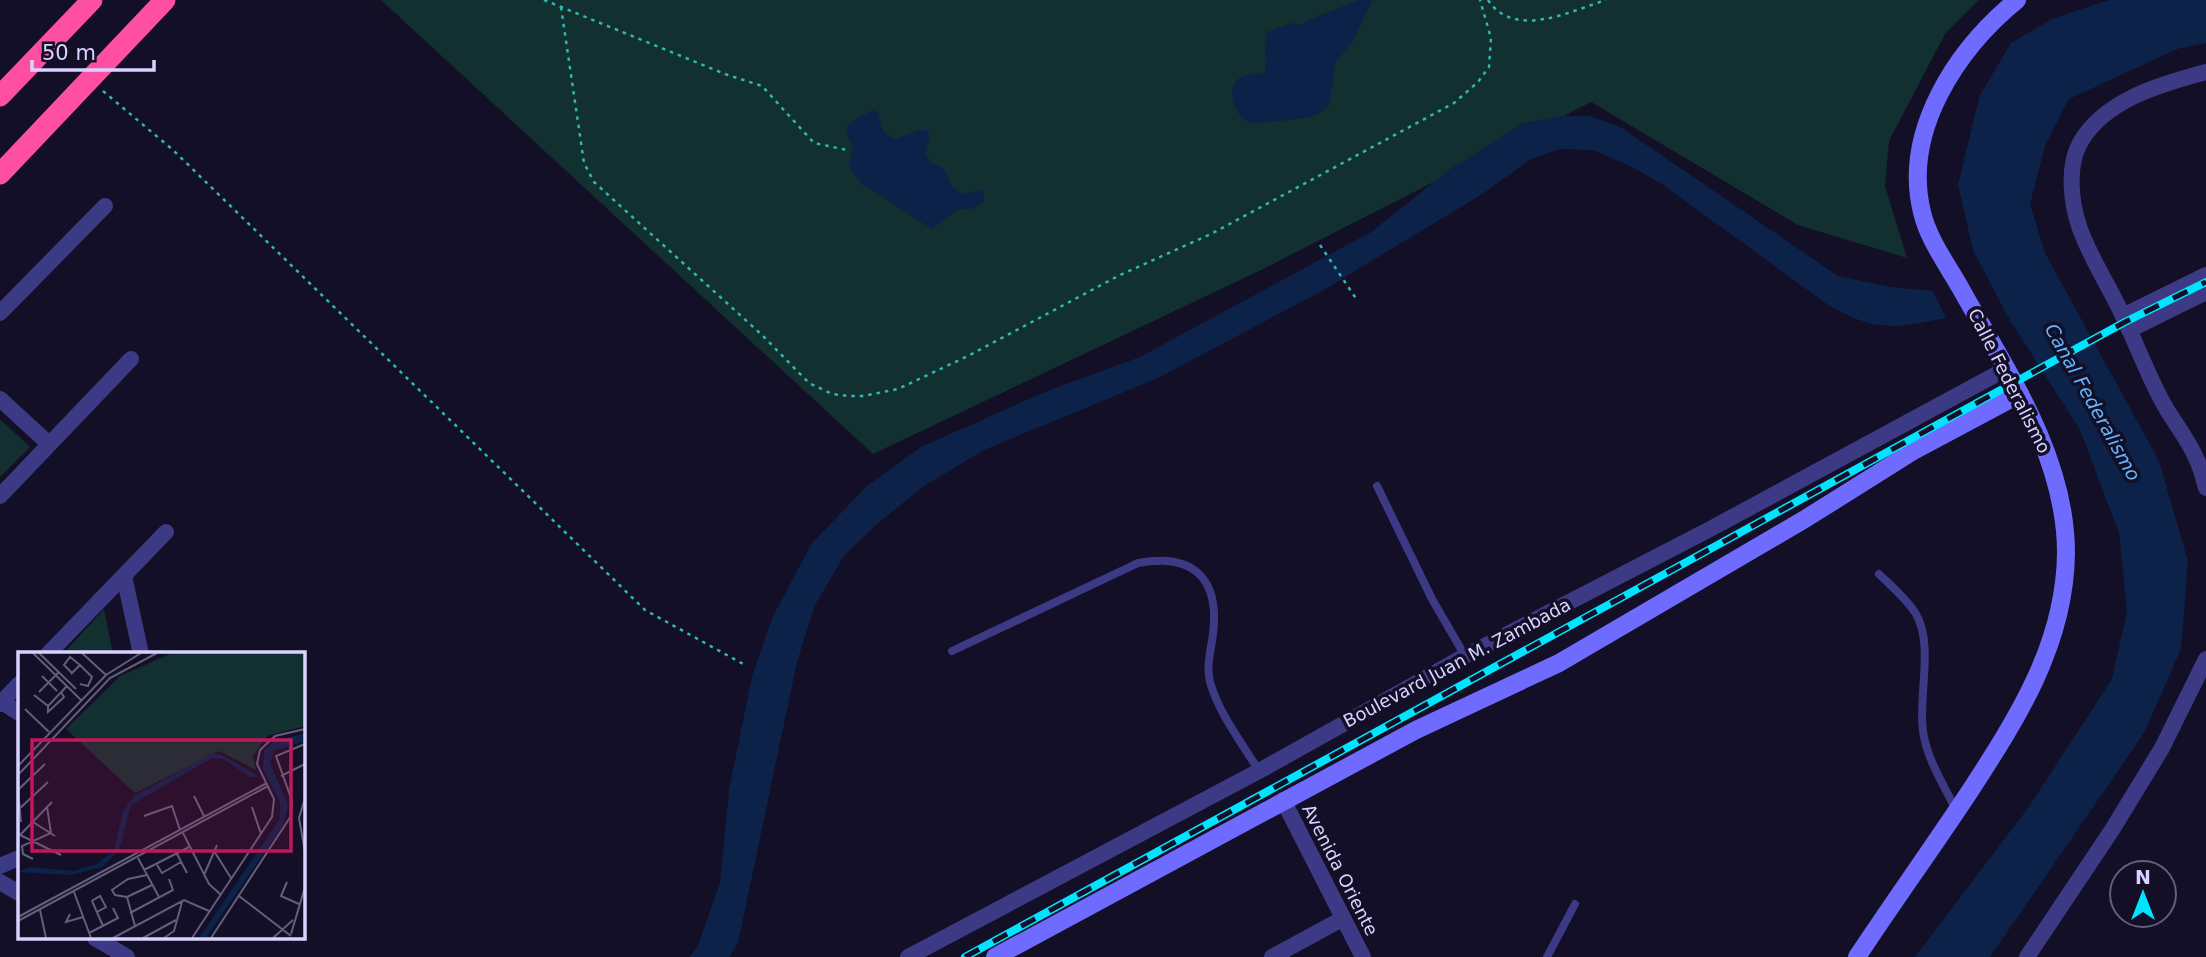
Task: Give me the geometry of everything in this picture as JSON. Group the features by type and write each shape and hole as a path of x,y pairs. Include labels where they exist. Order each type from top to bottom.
{"highway":[{"path":"0,96 92,0"},
{"path":"0,174 166,0"}],"street":[{"name":"Calle Federalismo","path":"1857,957 1957,811 2026,702 2045,661 2063,594 2066,551 2054,476 2044,445 2020,394 1929,232 1918,194 1918,170 1926,126 1958,62 2017,0"},
{"path":"2206,72 2166,83 2105,114 2088,131 2079,145 2074,159 2072,193 2079,226 2161,399 2196,457 2206,488"},
{"path":"0,313 105,206"},
{"path":"2126,323 2206,275"},
{"path":"2126,323 2206,292"},
{"path":"0,496 131,359"},
{"name":"Boulevard Juan M. Zambada","path":"908,957 1259,771 1465,656 1714,527 2006,369"},
{"path":"995,957 1283,800 1446,715 1559,663 1805,519 1915,450 2020,394"},
{"path":"0,399 49,444"},
{"path":"50,652 166,532"},
{"path":"124,576 141,652"},
{"path":"2027,957 2112,830 2162,748 2206,659"},
{"path":"18,685 1,703 18,712"},
{"name":"Avenida Oriente","path":"1283,800 1363,957"},
{"path":"0,866 18,858"},
{"path":"0,882 18,892"},
{"path":"1272,957 1342,919"},
{"path":"98,940 127,957"}],"lane":[{"path":"1377,486 1432,599 1465,656"},
{"path":"952,650 1138,563 1166,560 1190,566 1212,592 1214,625 1208,665 1210,681 1219,705 1259,771"},
{"path":"1879,574 1916,614 1922,629 1924,656 1921,709 1927,752 1957,811"},
{"path":"1549,956 1575,904"}],"path":[{"path":"544,0 725,74 762,86 814,143 847,150"},
{"path":"561,8 584,163 594,182 762,335 809,383 832,394 863,396 898,388 968,356 1120,275 1211,234 1292,192 1454,103 1478,82 1489,67 1491,38 1480,0"},
{"path":"1488,0 1492,7 1503,14 1521,20 1541,20 1606,0"},
{"path":"89,80 173,150 645,610 745,665"},
{"path":"1320,245 1357,300"}],"green space":[{"path":"381,0 1979,0 1945,34 1889,141 1885,186 1907,258 1798,225 1591,102 1261,270 873,454"},
{"path":"0,419 30,447 0,477"},
{"path":"104,609 113,652 65,652"}],"water":[{"path":"1359,0 1372,0 1353,41 1336,62 1329,106 1306,118 1250,123 1240,116 1236,110 1232,89 1239,78 1265,72 1267,32 1292,23 1303,25 1306,21"},
{"name":"Canal Federalismo","path":"2109,0 2206,0 2206,43 2177,49 2069,99 2045,146 2030,204 2045,253 2159,461 2188,561 2181,649 2144,733 1990,957 1915,957 2028,808 2112,679 2127,611 2119,533 2080,430 2008,317 1973,250 1958,184 1980,95 2011,43 2054,18"},
{"path":"872,110 878,112 883,132 895,139 919,130 927,130 930,136 925,154 931,163 944,168 951,186 963,194 983,189 984,202 972,209 958,209 932,229 862,184 849,168 853,149 846,131 849,124"},
{"path":"1561,116 1590,116 1622,128 1838,276 1891,287 1933,291 1946,318 1899,326 1860,320 1828,305 1662,184 1628,165 1592,150 1560,149 1531,159 1484,193 1322,291 1158,378 984,450 924,486 878,523 844,556 815,605 797,662 738,943 729,957 689,957 697,948 720,883 729,790 752,676 773,616 812,543 867,486 921,447 1047,391 1140,357 1371,232 1449,170 1523,123"}],"railway":[{"path":"965,957 2125,322 2206,282"}]}
